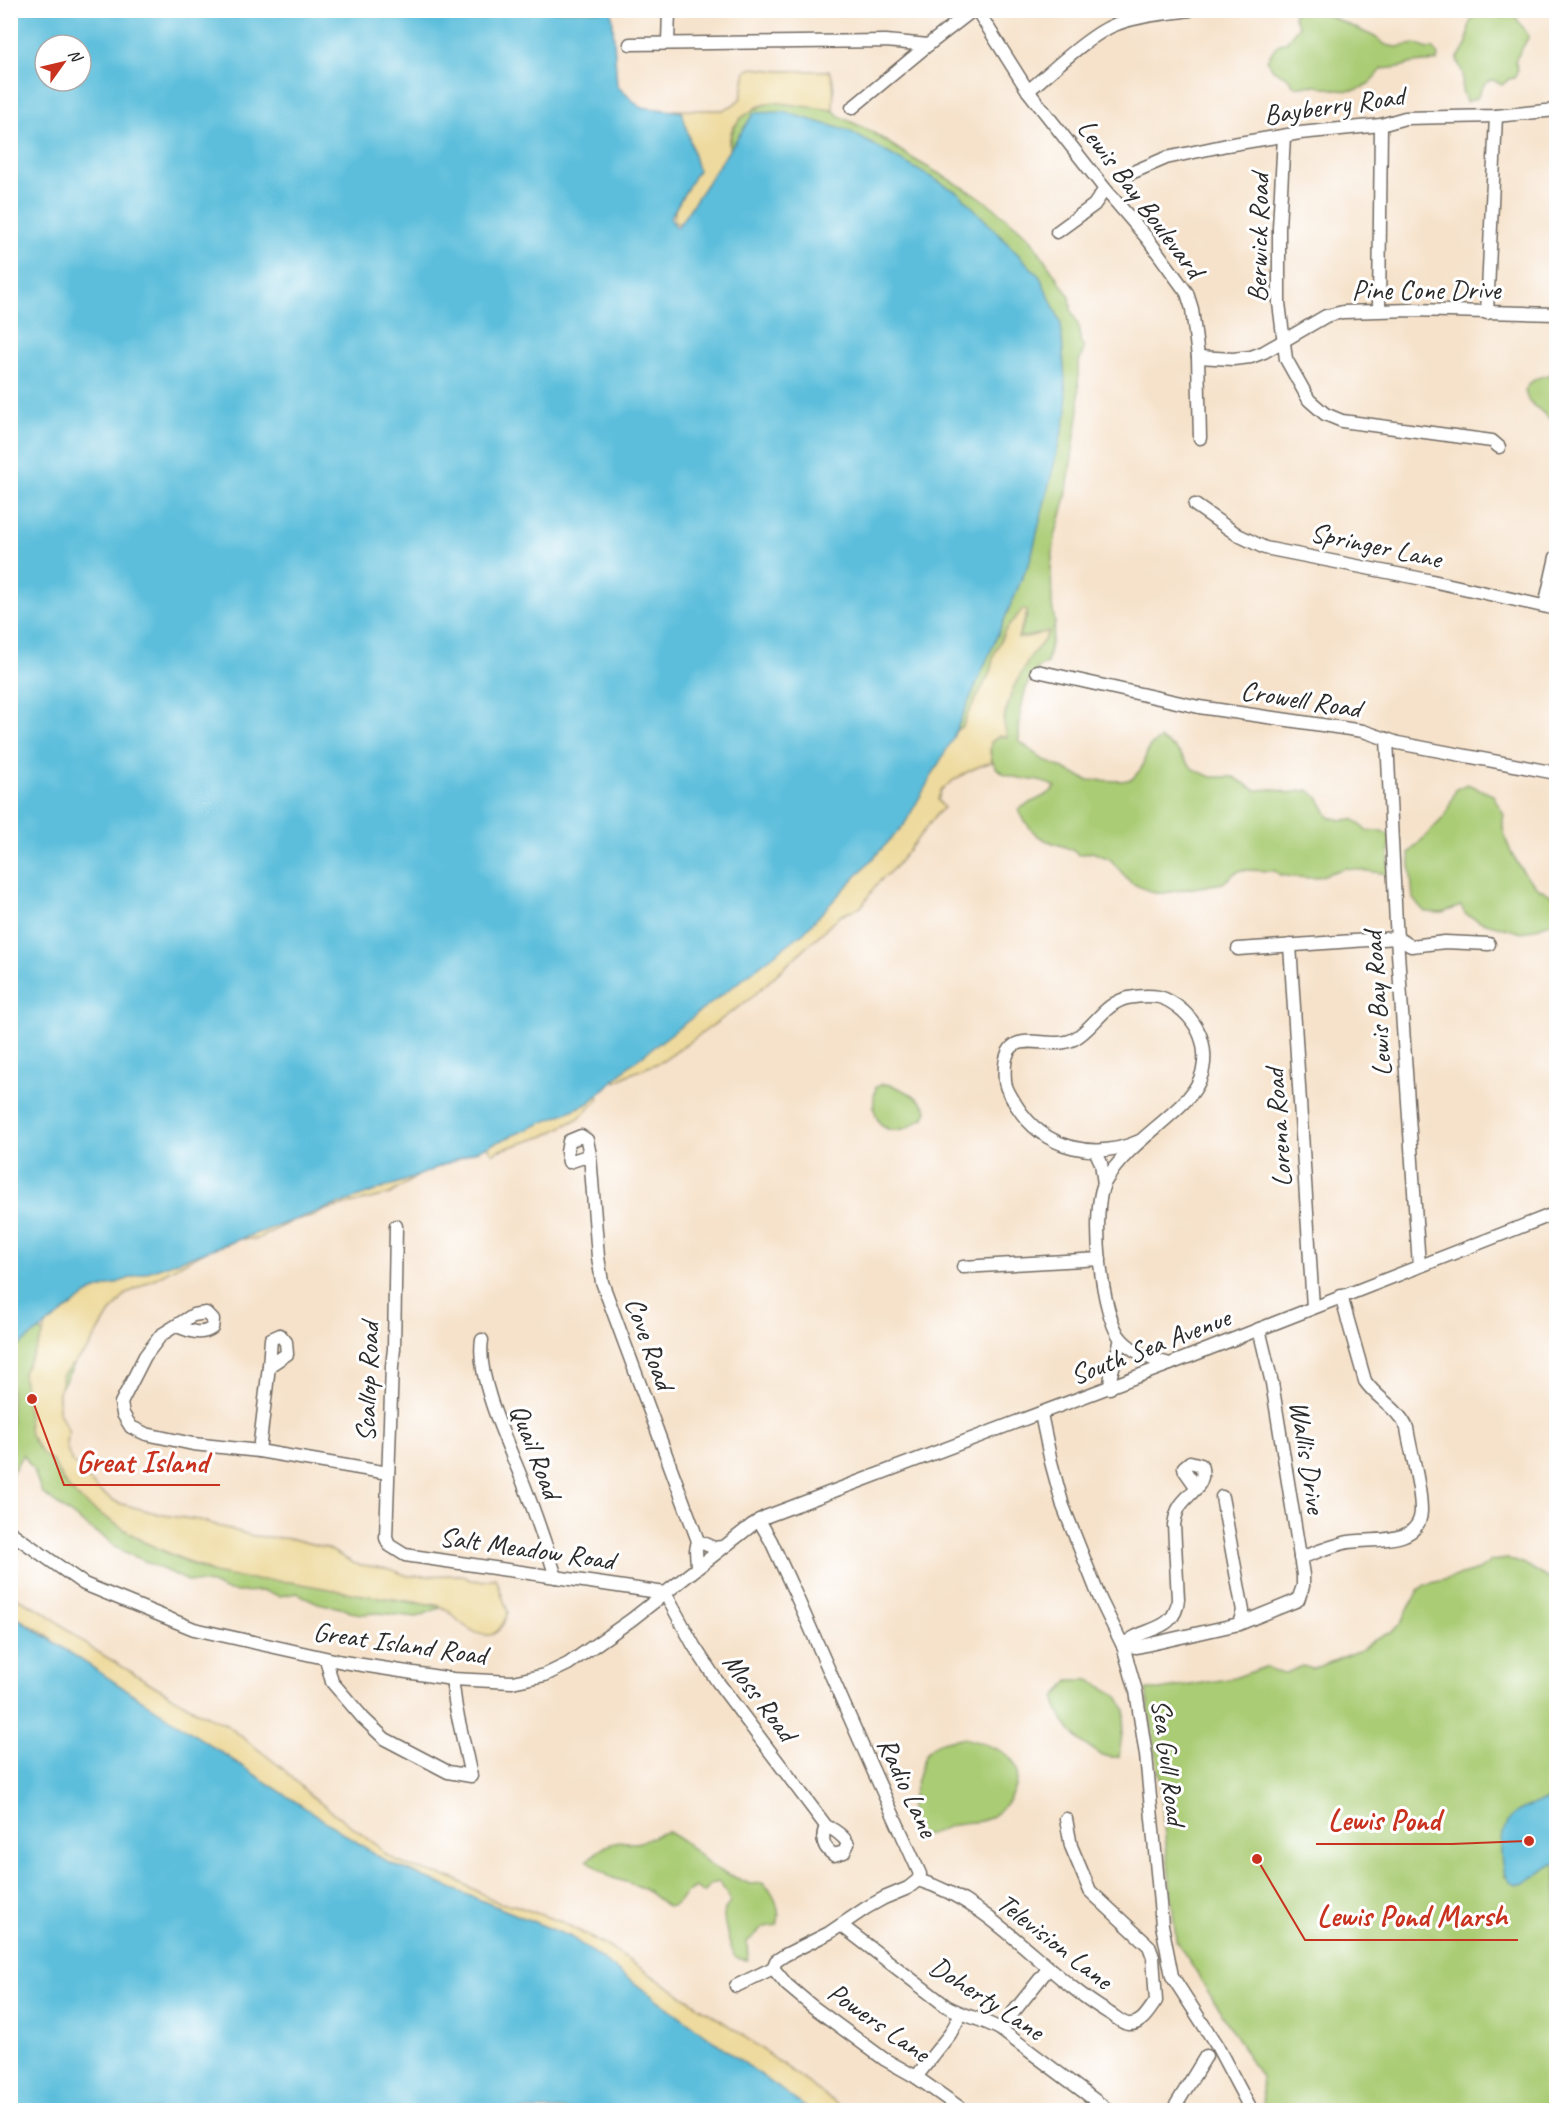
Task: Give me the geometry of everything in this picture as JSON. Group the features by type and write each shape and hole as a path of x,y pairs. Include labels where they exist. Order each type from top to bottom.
{"street":[{"path":"668,43 669,10"},
{"path":"852,108 927,45 975,10"},
{"name":"Lewis Bay Boulevard","path":"975,10 1028,91 1105,189 1147,238 1187,293 1192,309 1198,357 1200,438"},
{"path":"1028,91 1114,24 1190,10"},
{"path":"630,44 789,44 886,41 927,45"},
{"name":"Bayberry Road","path":"1124,176 1166,158 1317,130 1381,125 1405,118 1496,116 1557,110"},
{"path":"1487,313 1496,116"},
{"path":"1379,310 1381,125"},
{"name":"Berwick Road","path":"1284,136 1279,303 1286,359 1309,400 1325,414 1342,421 1492,441 1499,447"},
{"path":"1057,232 1094,205 1105,189"},
{"name":"Pine Cone Drive","path":"1198,357 1233,359 1251,357 1326,316 1344,312 1379,310 1557,314"},
{"name":"Springer Lane","path":"1195,505 1238,535 1265,548 1428,580 1551,608"},
{"path":"1551,608 1557,557"},
{"name":"Crowell Road","path":"1037,671 1199,707 1363,732 1428,749 1557,772"},
{"name":"Lewis Bay Road","path":"1387,739 1397,938 1419,1266"},
{"path":"1238,949 1397,938 1410,946 1445,942 1489,944"},
{"name":"Lorena Road","path":"1290,945 1313,1307"},
{"path":"1142,1140 1124,1148 1096,1152 1063,1145 1035,1129 1024,1118 1005,1086 1006,1058 1018,1043 1038,1040 1063,1042 1074,1039 1118,1001 1148,996 1170,1001 1194,1023 1204,1043 1204,1068 1199,1084 1122,1160 1104,1184 1098,1203 1100,1259 1109,1311 1121,1339 1146,1357 1170,1364"},
{"path":"1096,1152 1101,1163 1104,1184"},
{"name":"Cove Road","path":"590,1155 602,1282 698,1541 697,1566"},
{"name":"South Sea Avenue","path":"759,1520 1110,1388 1341,1296 1556,1215"},
{"name":"Scallop Road","path":"387,1541 396,1226"},
{"path":"963,1267 1100,1259"},
{"path":"1300,1558 1346,1542 1392,1539 1412,1531 1420,1520 1420,1498 1407,1428 1402,1418 1365,1382 1341,1296"},
{"path":"177,1326 161,1335 156,1341 121,1403 121,1410 127,1422 136,1431 160,1438 259,1451 388,1473"},
{"name":"Wallis Drive","path":"1239,1624 1298,1600 1302,1594 1303,1575 1272,1383 1259,1329"},
{"path":"1110,1388 1111,1375 1121,1339"},
{"name":"Quail Road","path":"482,1340 482,1360 490,1396 556,1577"},
{"path":"259,1451 269,1366"},
{"name":"Sea Gull Road","path":"1041,1414 1051,1462 1069,1524 1100,1599 1123,1646 1134,1683 1140,1713 1168,1963 1177,1986 1216,2046 1251,2110"},
{"path":"1123,1646 1129,1639 1168,1622 1178,1608 1175,1515 1178,1508 1197,1488"},
{"path":"1123,1646 1137,1647 1239,1624 1243,1611 1222,1497"},
{"name":"Great Island Road","path":"10,1532 84,1584 194,1629 326,1659 452,1679 512,1682 557,1670 600,1643 759,1520"},
{"name":"Radio Lane","path":"735,1986 773,1968 776,1961 884,1898 908,1888 918,1880 920,1874 919,1867 872,1768 784,1568 759,1520"},
{"name":"Salt Meadow Road","path":"387,1541 393,1548 405,1555 664,1593"},
{"path":"698,1541 714,1548 722,1547"},
{"name":"Moss Road","path":"664,1593 717,1681 826,1826"},
{"path":"326,1659 332,1682 385,1739 448,1772 471,1776 452,1679"},
{"name":"Television Lane","path":"918,1880 936,1885 962,1899 1096,2006 1130,2024 1142,2019 1156,2001 1153,1957 1149,1946 1090,1891 1071,1846 1066,1819"},
{"name":"Doherty Lane","path":"841,1925 946,2006 961,2014 984,2020 1000,2029 1108,2110"},
{"name":"Powers Lane","path":"773,1968 812,2006 884,2059 916,2077 963,2110"},
{"path":"1000,2029 1048,1969"},
{"path":"916,2077 946,2039 961,2014"},
{"path":"1173,2110 1206,2056"}],"green space":[{"path":"1294,11 1323,13 1375,37 1386,45 1396,47 1415,44 1428,49 1433,48 1438,54 1437,61 1382,69 1372,81 1352,91 1308,86 1295,87 1287,77 1273,70 1267,60 1276,46 1287,41 1299,26 1294,18"},
{"path":"1485,11 1500,17 1515,16 1529,36 1515,61 1518,69 1514,78 1502,85 1493,80 1487,82 1477,98 1466,102 1462,90 1463,74 1457,59 1466,44 1472,19"},
{"path":"773,102 833,110 839,116 872,132 978,196 1030,238 1070,297 1071,309 1080,330 1080,340 1084,349 1078,365 1079,409 1066,497 1055,537 1051,567 1055,623 1047,663 1032,676 1027,686 1021,709 1019,741 1042,759 1087,780 1132,779 1141,769 1149,747 1160,739 1176,749 1193,769 1211,777 1234,777 1255,790 1274,789 1288,793 1308,790 1318,797 1329,817 1342,820 1353,819 1368,831 1383,831 1390,836 1388,874 1345,868 1315,878 1280,875 1275,871 1242,870 1223,883 1154,893 1131,883 1110,859 1092,852 1079,855 1038,836 1018,809 1048,794 1056,787 1003,773 995,767 991,757 991,742 999,736 1013,688 1032,654 1048,632 1018,637 1027,616 994,655 990,673 963,726 942,740 729,155 732,134 740,120 753,110"},
{"path":"1556,373 1556,424 1528,400 1525,391 1534,380"},
{"path":"1467,784 1493,795 1504,815 1506,840 1519,866 1535,885 1556,897 1556,921 1522,933 1479,921 1465,914 1461,906 1442,913 1425,912 1413,899 1409,853 1445,816 1456,789"},
{"path":"883,1084 901,1089 914,1096 927,1110 924,1118 903,1129 894,1130 881,1124 875,1111 874,1095 876,1087"},
{"path":"11,1306 75,1363 32,1439 42,1453 53,1462 64,1482 88,1506 144,1542 214,1573 291,1582 442,1607 417,1617 378,1613 363,1614 318,1603 297,1593 280,1596 264,1591 224,1590 212,1584 188,1581 114,1547 109,1540 42,1493 34,1471 23,1454 11,1475"},
{"path":"1508,1559 1528,1566 1556,1583 1556,1798 1543,1801 1501,1850 1505,1877 1534,1877 1556,1863 1556,2110 1264,2110 1261,2077 1176,1940 1161,1786 1146,1690 1234,1678 1265,1667 1275,1672 1286,1673 1303,1666 1313,1669 1361,1650 1377,1638 1393,1632 1402,1622 1418,1590 1425,1585 1479,1570 1491,1561"},
{"path":"1069,1680 1089,1680 1113,1693 1120,1700 1125,1710 1119,1757 1098,1753 1087,1747 1062,1719 1055,1698"},
{"path":"963,1738 993,1747 1011,1759 1016,1766 1017,1776 1011,1797 989,1818 957,1824 918,1836 911,1826 910,1818 915,1786 925,1756 935,1745"},
{"path":"668,1832 683,1841 714,1868 750,1884 762,1883 770,1891 778,1908 777,1925 764,1927 747,1942 748,1960 735,1958 724,1920 725,1910 730,1902 719,1882 711,1884 703,1893 696,1887 677,1903 668,1907 649,1892 610,1877 587,1860 611,1844 635,1843"}],"sand":[{"path":"753,68 780,71 829,71 833,84 833,110 773,102 757,107 741,118 732,129 729,155 681,224 676,223 674,219 686,131 674,110 723,110 733,105 741,98 746,71"},
{"path":"1023,609 1027,611 1018,638 1049,631 1032,654 1013,688 1003,720 1007,737 999,736 991,742 992,762 965,773 941,790 938,800 944,808 896,866 877,884 861,907 840,916 751,998 663,1061 616,1082 610,1069 942,740 963,726 990,673 994,655 1005,631"},
{"path":"596,1091 599,1099 579,1118 545,1136 493,1154 483,1139"},
{"path":"443,1155 421,1174 390,1194 326,1210 309,1218 294,1220 257,1239 238,1239 206,1251 126,1294 108,1316 88,1349 63,1374 59,1393 59,1412 69,1432 66,1441 72,1461 100,1492 118,1503 163,1515 199,1520 253,1536 293,1539 327,1548 355,1564 390,1569 408,1576 462,1575 470,1580 482,1581 496,1578 508,1612 496,1632 491,1635 478,1634 437,1605 291,1582 240,1578 214,1573 144,1542 88,1506 72,1492 53,1462 42,1453 30,1435 23,1373 42,1337 48,1318 99,1284"},
{"path":"10,1594 46,1613 91,1648 200,1713 225,1724 281,1767 311,1796 378,1846 386,1855 407,1866 455,1879 499,1903 514,1905 564,1923 605,1945 734,2029 845,2110 785,2110 537,1964 68,1655 43,1632 11,1615"}],"water":[{"path":"11,10 612,11 617,86 640,107 682,112 698,170 670,218 677,228 754,113 784,112 849,131 959,193 1040,277 1061,323 1067,411 1031,558 952,740 904,825 804,932 629,1066 589,1103 415,1177 91,1292 17,1347 10,1343"},
{"path":"10,1613 387,1862 571,1937 809,2110 11,2110"},
{"path":"1556,1798 1556,1863 1525,1883 1513,1883 1507,1877 1501,1857 1501,1845 1506,1825 1510,1818 1520,1810 1538,1802"}],"place":[{"name":"Great Island","path":"32,1399"},
{"name":"Lewis Pond","path":"1529,1841"},
{"name":"Lewis Pond Marsh","path":"1257,1859"}]}
